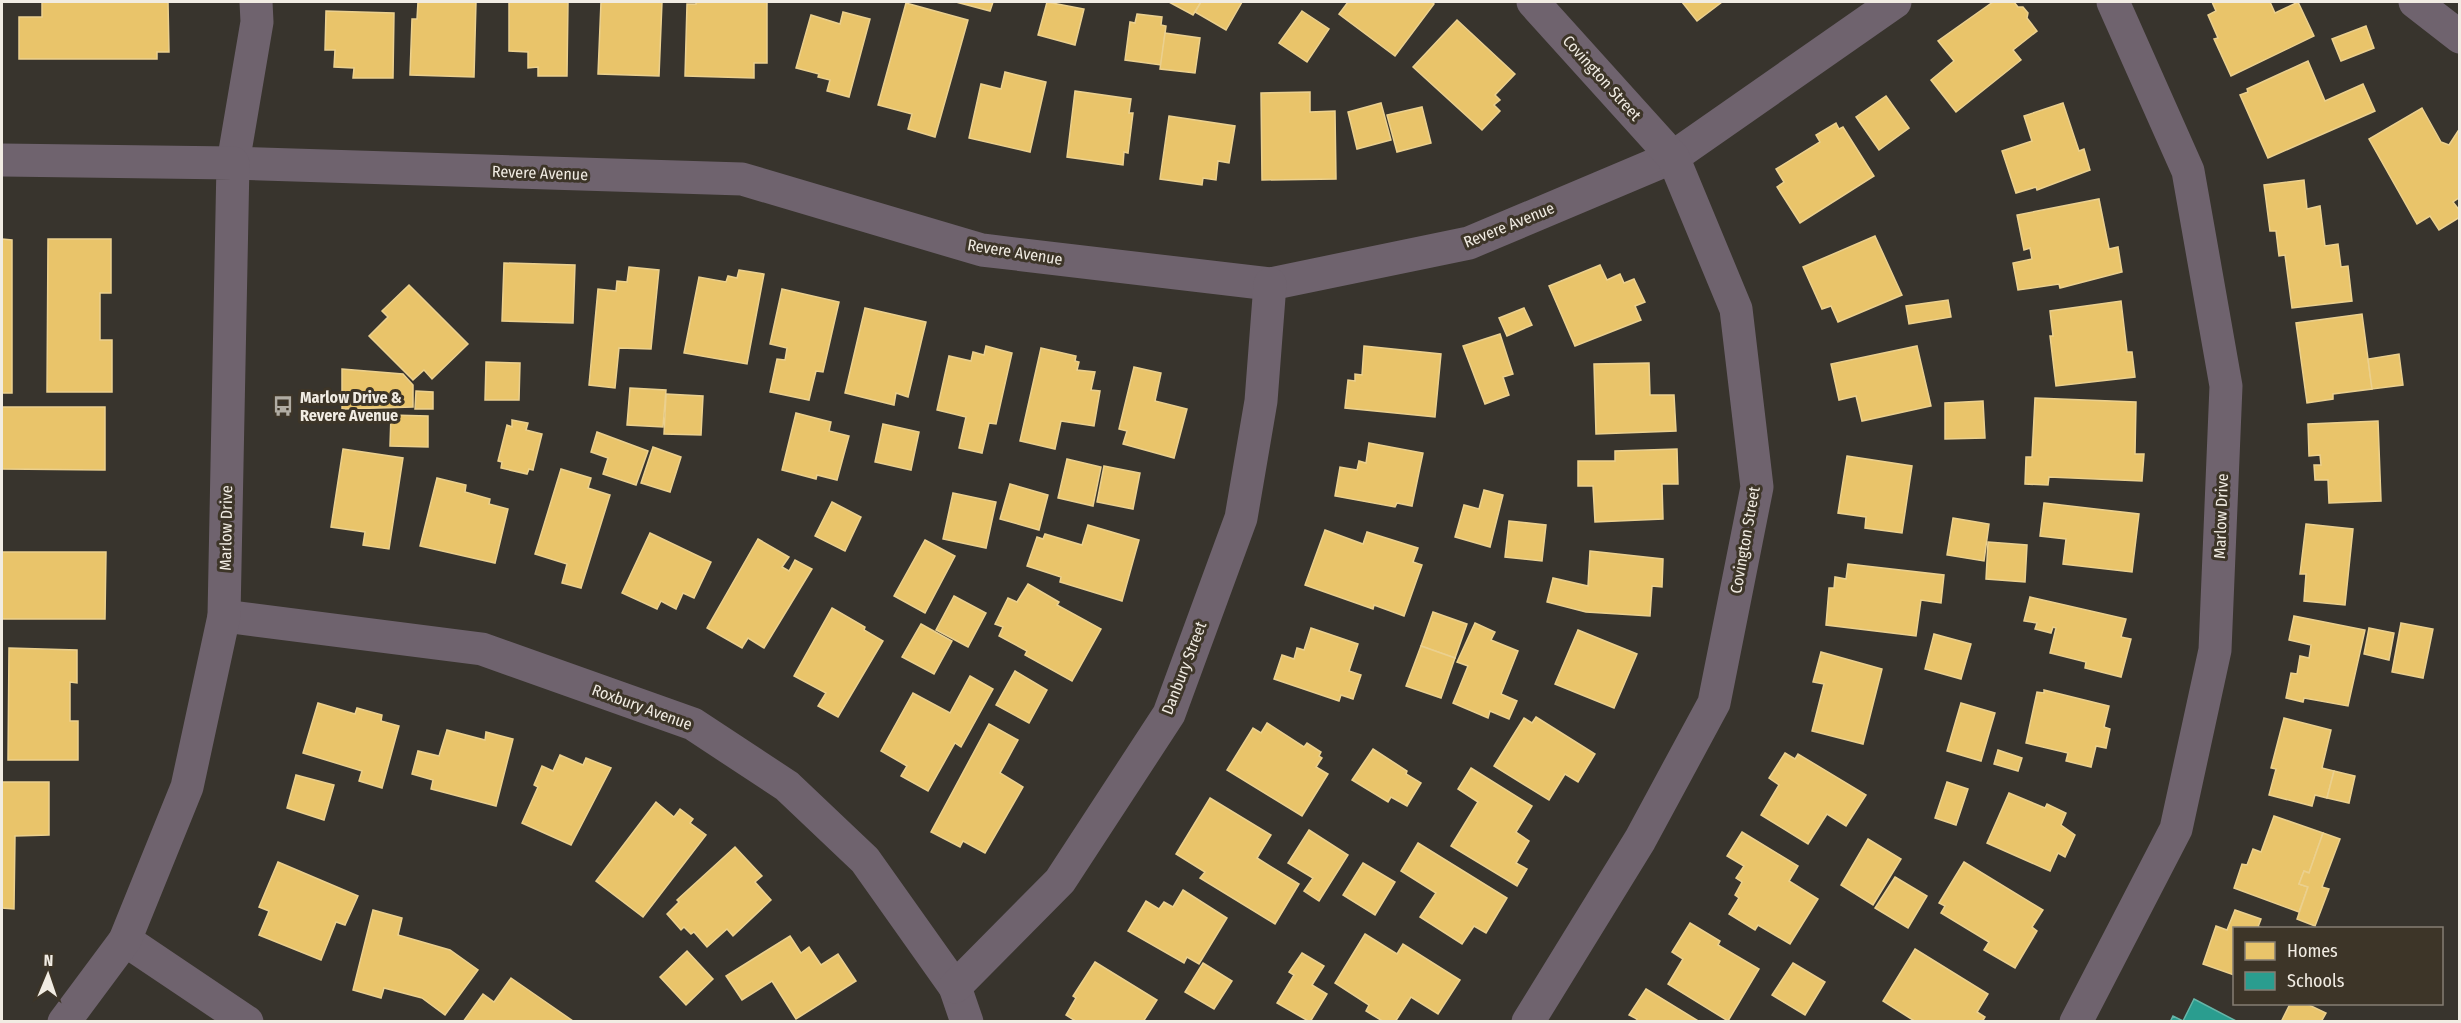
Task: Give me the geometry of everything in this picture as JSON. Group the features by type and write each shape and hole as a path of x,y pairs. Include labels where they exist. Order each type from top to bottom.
{"street":[{"name":"Marlow Drive","path":"64,1022 125,940 187,788 224,615 233,163 257,22 256,2"},
{"name":"Covington Street","path":"1528,1022 1640,840 1714,703 1757,487 1736,309 1673,157 1533,2"},
{"name":"Revere Avenue","path":"2,160 233,163 742,179 982,250 1270,284 1469,243 1673,157 1895,2"},
{"name":"Marlow Drive","path":"2076,1022 2176,829 2215,650 2226,386 2188,171 2113,2"},
{"path":"2415,2 2460,37"},
{"name":"Danbury Street","path":"955,987 1060,881 1169,714 1241,518 1261,401 1270,284"},
{"name":"Roxbury Avenue","path":"224,615 482,649 693,724 787,786 865,860 955,987 967,1022"},
{"path":"125,940 247,1022"}],"building: Homes":[{"path":"42,2 168,2 169,52 157,52 157,59 19,59 19,17 42,17"},
{"path":"418,2 476,2 474,77 410,75 412,19 417,19"},
{"path":"509,2 568,2 567,76 538,76 538,67 528,68 528,52 509,51"},
{"path":"601,2 662,2 659,76 598,74"},
{"path":"696,2 767,2 767,63 754,63 754,78 685,76 687,4 696,4"},
{"path":"956,2 993,2 990,11"},
{"path":"1047,2 1084,9 1075,45 1038,35"},
{"path":"1169,2 1201,2 1193,15"},
{"path":"1201,2 1242,2 1226,30 1195,12"},
{"path":"1348,2 1431,2 1434,4 1395,56 1339,14"},
{"path":"1682,2 1722,2 1697,21"},
{"path":"1993,2 2014,2 2018,7 2023,7 2028,13 2027,18 2037,31 2013,50 2021,60 1956,112 1931,80 1954,61 1938,41"},
{"path":"2212,2 2270,2 2275,13 2298,2 2314,36 2231,76 2214,39 2218,38 2208,15 2216,11"},
{"path":"906,3 968,20 935,137 908,129 912,114 878,105"},
{"path":"326,11 394,13 393,78 353,78 354,68 334,67 335,50 325,50"},
{"path":"1302,11 1329,29 1307,62 1279,43"},
{"path":"843,12 870,19 849,97 827,91 830,80 818,77 819,74 796,68 811,15 840,24"},
{"path":"1137,14 1162,17 1161,25 1166,26 1161,65 1125,60 1130,22 1135,23"},
{"path":"1457,20 1515,74 1495,95 1500,100 1494,105 1500,111 1482,130 1413,67"},
{"path":"2366,26 2374,48 2341,61 2332,39"},
{"path":"1165,33 1200,38 1195,73 1160,69"},
{"path":"2308,61 2325,101 2363,84 2375,111 2268,158 2240,95 2248,92 2247,89"},
{"path":"1005,72 1046,82 1030,152 969,138 981,84 1001,89"},
{"path":"1075,91 1131,99 1129,113 1133,113 1128,153 1124,152 1123,165 1067,157"},
{"path":"1310,92 1310,112 1335,111 1336,179 1262,180 1261,93"},
{"path":"1886,96 1909,128 1879,150 1856,117"},
{"path":"1381,103 1391,140 1357,149 1348,112"},
{"path":"2063,103 2079,151 2084,149 2090,170 2037,190 2036,187 2016,193 2002,151 2032,141 2024,116"},
{"path":"1422,107 1431,143 1397,152 1387,115"},
{"path":"2422,108 2441,142 2449,145 2460,128 2460,197 2453,202 2460,211 2460,217 2439,230 2430,216 2417,224 2369,139"},
{"path":"1169,116 1235,126 1229,163 1218,161 1216,180 1203,178 1202,185 1160,179"},
{"path":"1836,123 1839,129 1843,127 1874,176 1800,223 1777,187 1784,182 1776,169 1820,142 1816,135"},
{"path":"2304,180 2307,209 2320,206 2325,246 2338,244 2341,267 2348,266 2352,301 2292,308 2285,255 2279,256 2276,231 2270,231 2264,185"},
{"path":"2099,199 2109,249 2118,247 2122,272 2060,288 2059,284 2018,290 2013,263 2032,259 2030,248 2024,250 2017,215"},
{"path":"1875,236 1902,295 1838,322 1831,306 1822,309 1803,267"},
{"path":"2,239 12,240 12,393 2,393"},
{"path":"48,239 111,239 111,293 100,293 100,340 112,340 112,392 47,392"},
{"path":"504,263 575,265 573,323 502,321"},
{"path":"1600,265 1607,280 1620,274 1624,283 1634,279 1645,302 1635,306 1641,320 1575,346 1549,286"},
{"path":"629,267 659,270 651,349 619,348 615,388 589,385 598,289 616,291 617,281 627,282"},
{"path":"739,270 764,274 747,364 684,353 699,277 726,282 728,276 737,278"},
{"path":"409,285 468,344 432,379 424,370 413,380 369,336 388,317 382,311"},
{"path":"782,289 839,302 823,372 816,371 809,400 770,392 777,359 785,360 787,348 770,344"},
{"path":"1948,300 1951,317 1909,324 1906,306"},
{"path":"2121,301 2127,352 2132,352 2135,377 2056,386 2050,336 2053,336 2050,311"},
{"path":"865,308 926,322 908,397 896,393 894,405 845,393"},
{"path":"1524,308 1532,325 1507,336 1499,318"},
{"path":"2362,314 2372,389 2333,394 2333,399 2307,403 2296,323"},
{"path":"1500,334 1513,374 1503,377 1509,395 1485,404 1463,346"},
{"path":"986,346 1012,353 996,424 989,423 982,453 959,448 966,417 937,410 949,356 971,361 973,352 984,355"},
{"path":"1364,346 1441,354 1435,417 1345,408 1348,380 1355,381 1355,374 1362,375"},
{"path":"1917,346 1931,406 1862,421 1856,396 1839,400 1831,364"},
{"path":"1041,348 1076,356 1075,361 1079,362 1077,370 1095,372 1091,390 1100,391 1094,426 1061,421 1055,449 1020,441"},
{"path":"2399,354 2403,385 2372,389 2368,359"},
{"path":"486,362 520,363 519,400 485,400"},
{"path":"1649,363 1650,395 1674,395 1676,431 1596,434 1594,364"},
{"path":"1134,367 1161,373 1155,401 1187,409 1174,458 1123,444 1127,431 1119,429"},
{"path":"342,369 403,374 413,385 413,407 342,409"},
{"path":"630,388 666,390 663,427 627,425"},
{"path":"416,391 433,392 433,409 415,409"},
{"path":"666,394 703,396 701,435 664,434"},
{"path":"2035,398 2136,402 2135,454 2144,454 2142,481 2049,477 2048,485 2025,484 2026,457 2032,457"},
{"path":"1983,401 1985,438 1945,439 1945,403"},
{"path":"2,407 105,407 105,470 2,469"},
{"path":"796,413 831,422 829,431 849,436 837,480 817,475 816,479 782,470"},
{"path":"391,415 428,416 428,447 390,446"},
{"path":"512,420 528,423 526,430 542,434 533,470 529,469 527,474 501,468 502,462 498,461 507,425 512,427"},
{"path":"2378,421 2381,501 2329,503 2328,480 2315,480 2314,465 2321,465 2320,455 2309,456 2308,424"},
{"path":"883,424 919,432 911,470 875,462"},
{"path":"597,432 648,451 636,485 603,474 608,458 591,452"},
{"path":"1369,443 1423,453 1412,506 1397,503 1395,507 1335,496 1340,467 1357,470 1359,461 1366,463"},
{"path":"653,447 681,457 670,492 641,483"},
{"path":"343,449 403,458 389,549 363,545 365,532 331,527"},
{"path":"1677,449 1678,484 1662,484 1663,519 1595,522 1593,486 1578,486 1578,461 1615,461 1615,451"},
{"path":"1847,456 1912,466 1902,533 1865,528 1866,517 1838,513"},
{"path":"1067,459 1101,467 1093,506 1058,498"},
{"path":"1104,466 1140,473 1133,509 1097,502"},
{"path":"561,469 591,478 588,488 610,495 581,588 562,583 567,564 535,554"},
{"path":"437,478 466,485 465,492 490,499 489,504 508,509 495,563 420,546"},
{"path":"1010,484 1048,495 1039,530 1000,519"},
{"path":"1484,490 1503,495 1490,547 1455,537 1464,505 1479,509"},
{"path":"953,493 996,502 986,548 943,539"},
{"path":"832,502 861,517 845,551 815,536"},
{"path":"2044,503 2139,514 2132,572 2063,564 2066,539 2040,536"},
{"path":"1953,518 1989,524 1984,561 1947,555"},
{"path":"1509,521 1546,525 1542,561 1505,557"},
{"path":"2306,524 2353,529 2345,605 2304,601 2306,574 2300,574"},
{"path":"1088,525 1139,540 1122,601 1060,582 1061,577 1027,566 1037,537 1043,539 1045,534 1082,545"},
{"path":"1325,530 1363,544 1367,532 1418,548 1413,562 1422,565 1404,616 1374,605 1373,609 1305,585"},
{"path":"650,533 711,562 694,598 683,593 676,609 661,601 657,609 622,593"},
{"path":"758,539 789,557 782,567 789,571 795,560 812,569 764,648 748,638 742,648 707,628"},
{"path":"925,540 955,556 925,613 894,596"},
{"path":"1988,542 2027,545 2025,582 1986,579"},
{"path":"1590,551 1663,559 1662,587 1652,586 1650,616 1586,612 1547,602 1553,578 1588,586"},
{"path":"2,552 106,552 105,619 2,619"},
{"path":"1848,564 1944,575 1941,603 1921,600 1916,636 1826,625 1829,588 1834,588 1835,577 1846,579"},
{"path":"1028,584 1059,602 1057,605 1101,629 1072,681 1025,655 1027,651 999,636 1003,627 995,624 1008,598 1017,602"},
{"path":"954,596 986,613 968,647 936,630"},
{"path":"2030,597 2126,619 2121,637 2131,639 2121,677 2085,668 2086,662 2050,653 2056,628 2053,627 2051,633 2035,629 2037,623 2024,621"},
{"path":"832,608 865,627 864,630 883,641 838,717 818,706 826,693 794,676"},
{"path":"1433,612 1467,624 1455,658 1421,646"},
{"path":"2294,616 2365,630 2348,706 2304,698 2303,702 2286,698 2291,673 2297,674 2300,656 2309,658 2311,645 2289,640"},
{"path":"1475,623 1495,632 1491,640 1518,651 1501,694 1517,701 1509,719 1490,711 1488,718 1453,703 1468,666 1457,662"},
{"path":"2401,623 2433,629 2423,678 2392,672"},
{"path":"921,624 952,641 934,674 902,657"},
{"path":"1311,628 1358,644 1349,671 1361,675 1353,699 1341,695 1339,701 1274,679 1282,655 1294,659 1297,648 1304,650"},
{"path":"2369,628 2394,633 2389,660 2364,654"},
{"path":"1578,630 1637,654 1614,708 1555,684"},
{"path":"1934,634 1971,644 1961,679 1925,669"},
{"path":"1421,646 1455,658 1441,698 1406,686"},
{"path":"9,648 77,650 77,683 70,682 70,721 78,721 78,760 8,760"},
{"path":"1821,652 1882,669 1863,744 1812,731 1824,684 1813,682"},
{"path":"1015,671 1047,690 1029,723 996,705"},
{"path":"970,676 993,689 961,747 955,743 928,791 901,776 907,766 881,751 913,693 950,713"},
{"path":"2044,690 2109,706 2104,727 2110,729 2106,748 2096,746 2091,767 2066,761 2068,753 2026,743 2037,692 2044,693"},
{"path":"318,703 355,714 357,708 382,715 381,721 399,726 382,788 359,781 362,771 303,753"},
{"path":"1961,703 1995,713 1981,761 1947,751"},
{"path":"1536,717 1595,754 1578,782 1565,774 1549,800 1494,766 1524,718 1532,723"},
{"path":"2284,718 2331,730 2322,768 2334,771 2327,798 2315,795 2312,806 2269,795 2276,769 2271,768"},
{"path":"1267,723 1304,747 1307,743 1321,752 1319,756 1322,758 1316,767 1328,774 1302,816 1227,770 1253,728 1261,733"},
{"path":"989,724 1018,740 1000,773 1023,787 985,853 963,841 960,847 931,832"},
{"path":"447,730 485,740 486,732 513,739 496,806 431,789 433,780 412,774 418,751 439,756"},
{"path":"1373,749 1421,783 1407,806 1391,797 1388,802 1352,780"},
{"path":"1998,750 2022,758 2018,771 1994,764"},
{"path":"1785,753 1795,759 1798,754 1866,795 1846,826 1827,814 1808,844 1761,815 1779,785 1769,778"},
{"path":"560,755 583,765 586,758 611,768 571,845 522,823 538,787 534,785 542,766 553,771"},
{"path":"1471,768 1532,806 1516,832 1529,841 1516,863 1527,869 1517,886 1451,846 1478,802 1458,789"},
{"path":"2334,771 2355,776 2349,803 2327,798"},
{"path":"296,775 334,785 324,820 287,808"},
{"path":"2,782 49,782 49,835 15,836 14,909 2,908"},
{"path":"1947,782 1968,789 1956,825 1935,818"},
{"path":"2009,793 2045,808 2047,804 2066,813 2061,825 2075,835 2065,857 2058,853 2050,871 1987,843"},
{"path":"1210,798 1271,835 1257,858 1299,884 1275,924 1200,878 1205,872 1176,854"},
{"path":"656,802 674,817 680,809 693,819 690,823 706,835 643,917 596,881"},
{"path":"2274,816 2323,833 2309,873 2304,871 2299,884 2308,887 2299,912 2234,888 2242,864 2247,865 2253,849 2261,852"},
{"path":"1309,830 1348,855 1319,901 1304,891 1313,878 1288,863"},
{"path":"1742,832 1798,866 1789,881 1818,899 1790,944 1758,925 1755,930 1729,914 1739,898 1735,895 1742,882 1736,878 1744,866 1727,856"},
{"path":"2323,833 2340,839 2322,887 2329,889 2315,926 2297,919 2308,887 2299,884 2304,871 2309,873"},
{"path":"1868,839 1901,859 1873,905 1841,885"},
{"path":"1418,843 1507,898 1486,933 1474,926 1462,944 1420,917 1436,893 1401,871"},
{"path":"735,847 762,876 755,882 771,900 733,936 727,929 707,947 694,932 691,934 684,927 681,930 667,914 679,902 677,900"},
{"path":"278,862 358,896 345,925 336,922 321,960 259,935 269,911 259,907"},
{"path":"1964,862 2043,910 2032,927 2037,931 2015,968 1984,950 1989,942 1941,913 1945,906 1939,903"},
{"path":"1363,863 1395,882 1375,915 1343,895"},
{"path":"1895,877 1927,896 1908,928 1875,908"},
{"path":"1183,890 1227,918 1199,964 1187,957 1184,963 1128,931 1146,901 1159,909 1164,902 1173,907"},
{"path":"373,910 402,918 398,935 450,950 478,970 445,1015 422,998 384,988 381,998 353,990"},
{"path":"2235,910 2261,919 2258,927 2233,927 2233,975 2203,964 2216,926 2227,930"},
{"path":"1690,923 1720,941 1718,945 1759,969 1728,1021 1668,984 1683,959 1672,952"},
{"path":"1365,934 1397,954 1403,944 1460,980 1438,1014 1411,997 1395,1022 1384,1022 1366,1011 1369,1005 1335,983"},
{"path":"790,936 801,953 809,947 821,965 838,954 856,981 796,1019 772,981 742,1000 726,976"},
{"path":"1915,949 1988,994 1977,1012 1985,1017 1982,1022 1916,1022 1883,1001"},
{"path":"687,951 713,979 686,1005 660,977"},
{"path":"1302,953 1324,966 1312,985 1327,994 1310,1022 1277,1003 1294,975 1289,972"},
{"path":"1095,962 1157,1000 1143,1022 1077,1022 1066,1015 1076,998 1073,996"},
{"path":"1203,963 1232,981 1214,1009 1185,992"},
{"path":"1793,963 1825,982 1805,1015 1772,995"},
{"path":"511,978 573,1021 463,1022 483,994 494,1002"},
{"path":"1646,989 1700,1022 1635,1022 1637,1019 1629,1015"},
{"path":"2290,1005 2309,1005 2326,1013 2321,1022 2281,1022"}],"building: Schools":[{"path":"2194,999 2238,1022 2170,1022 2173,1016 2183,1021"}],"place":[{"name":"Marlow Drive & Revere Avenue","path":"283,406"}]}
